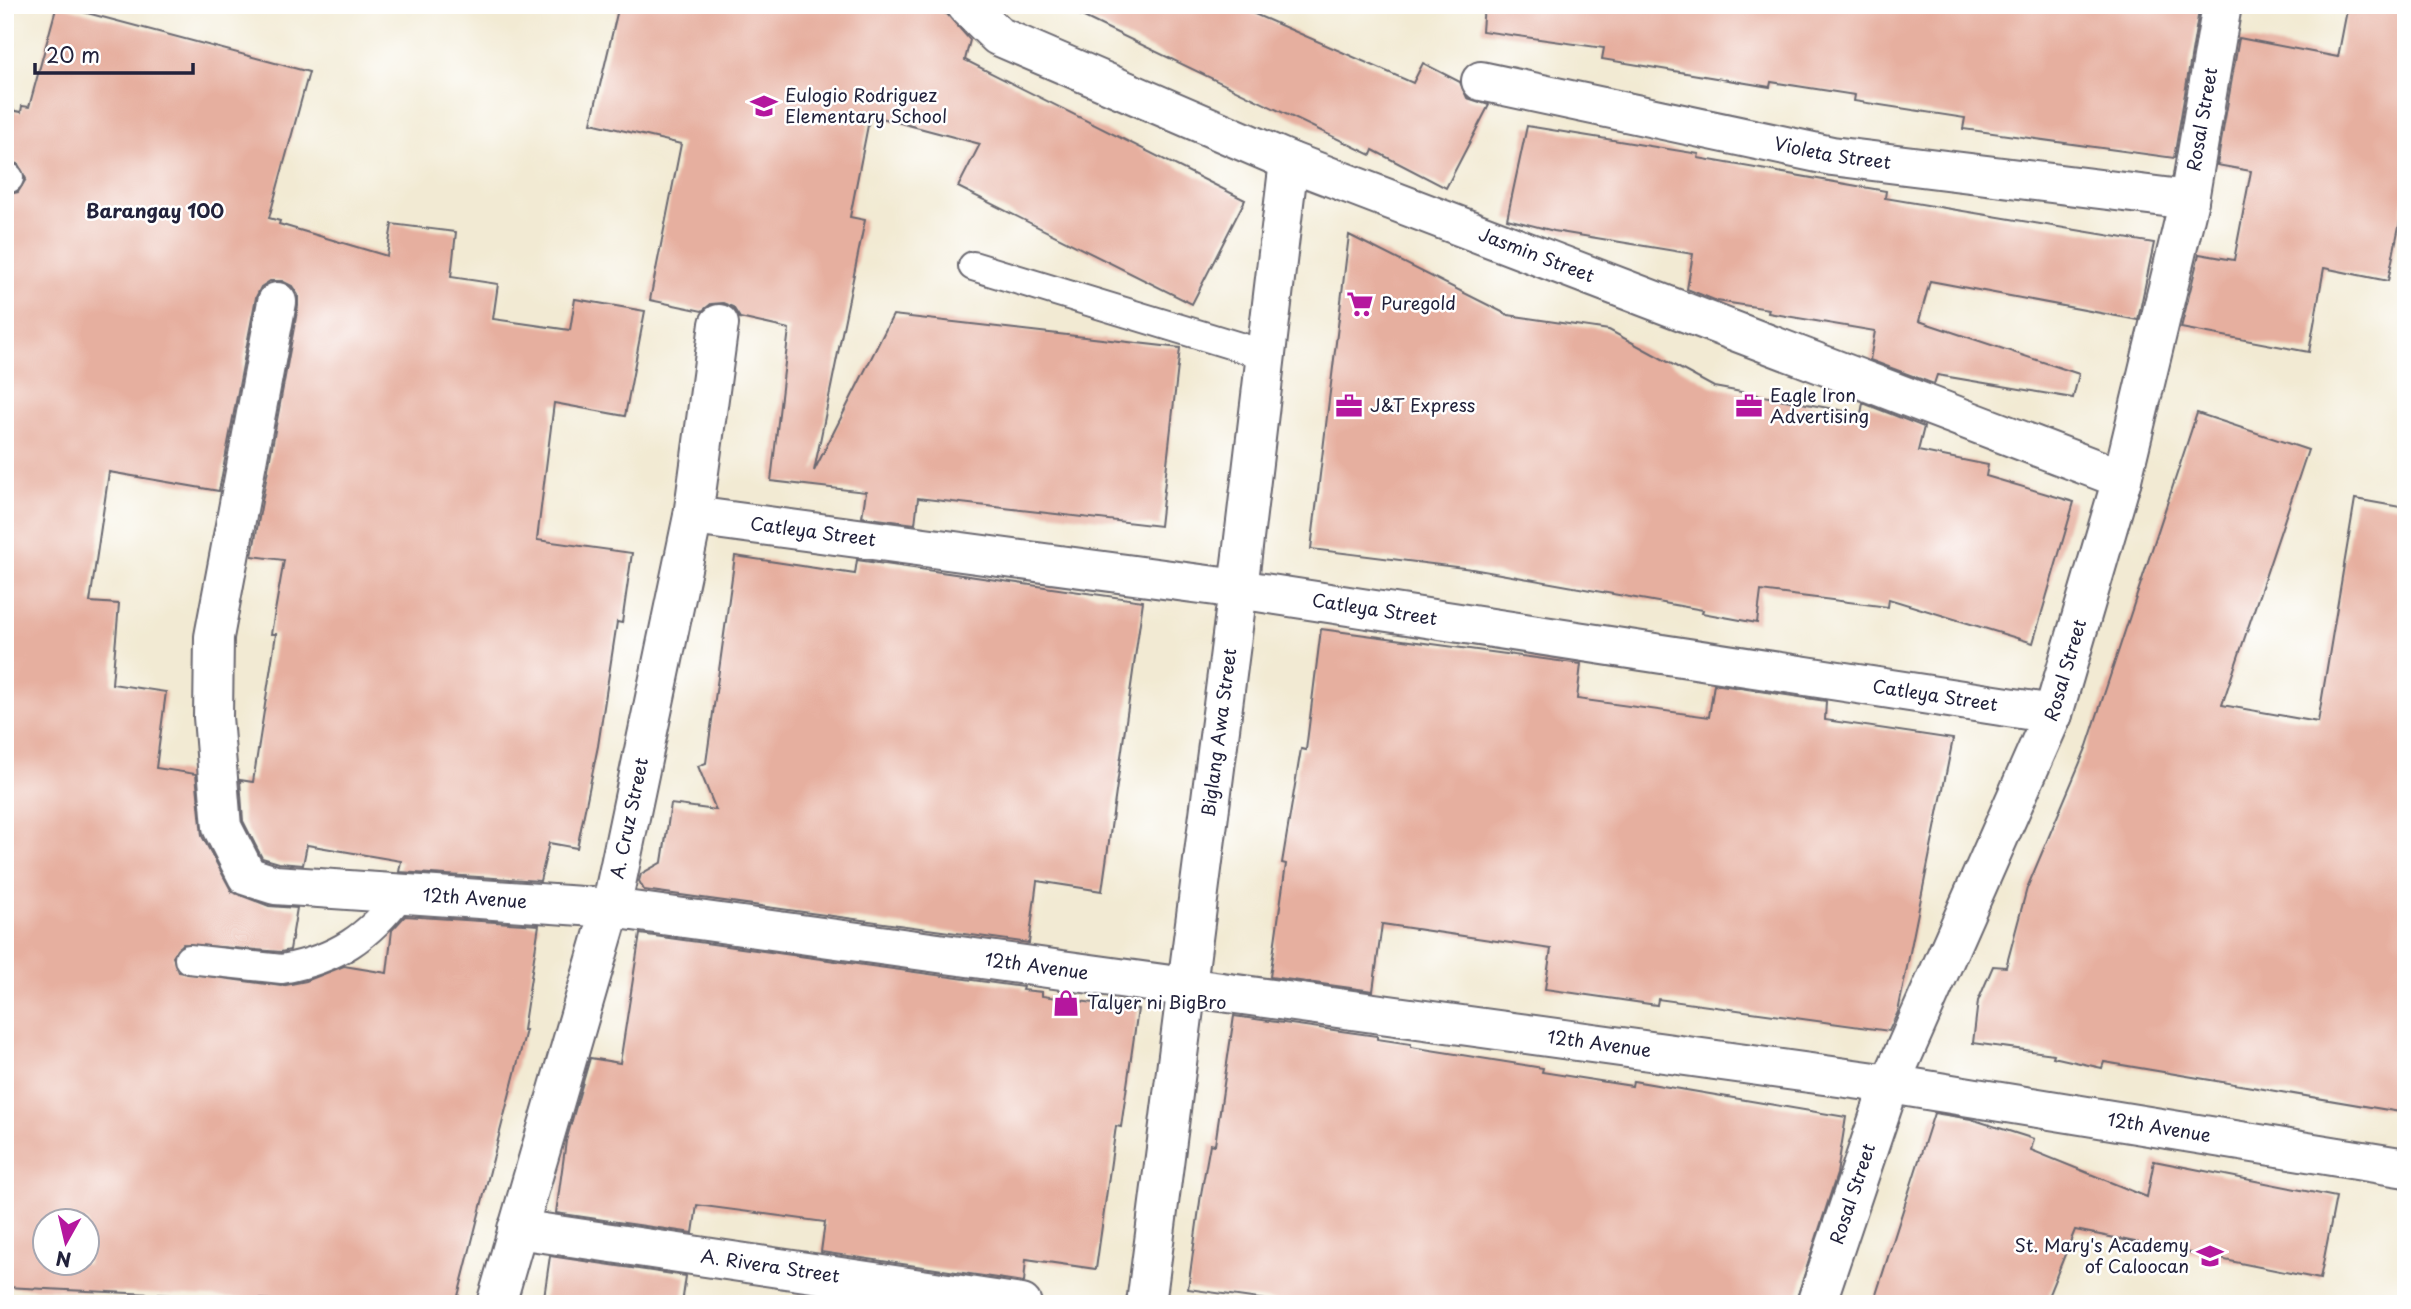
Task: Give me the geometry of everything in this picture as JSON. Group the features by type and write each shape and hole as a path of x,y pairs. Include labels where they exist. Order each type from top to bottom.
{"street":[{"name":"Jasmin Street","path":"966,5 998,36 1289,161 2122,479"},
{"name":"Rosal Street","path":"1816,1304 1890,1084 2053,714 2122,479 2189,200 2222,5"},
{"name":"Violeta Street","path":"1482,80 1832,156 2189,200"},
{"name":"Biglang Awa Street","path":"1146,1304 1238,589 1289,161"},
{"name":"12th Avenue","path":"277,302 214,637 213,717 222,827 244,872 258,881 611,908 1890,1084 2406,1168"},
{"name":"A. Cruz Street","path":"496,1304 611,908 693,516 719,324"},
{"name":"Catleya Street","path":"693,516 1238,589 2053,714"},
{"name":"A. Rivera Street","path":"517,1228 1022,1304"}],"lane":[{"path":"973,267 1266,355"},
{"path":"188,959 282,969 296,966 343,949 365,936 402,893"}],"building":[{"path":"57,5 309,72 269,218 280,221 279,224 387,256 392,224 456,232 451,277 498,284 493,319 570,330 575,299 645,311 625,416 554,403 537,540 632,553 622,623 617,622 598,746 577,848 549,843 540,881 399,872 401,861 307,845 303,865 279,863 262,858 243,821 240,780 253,782 276,634 271,634 284,560 252,556 298,306 298,295 292,286 282,281 270,281 261,287 256,297 219,491 109,472 90,602 119,604 112,684 166,692 156,768 196,774 202,836 232,892 269,906 297,908 290,950 281,952 183,944 173,957 179,972 281,986 306,981 344,966 387,973 392,930 405,916 539,925 523,1030 526,1030 456,1304 354,1304 5,1287 5,195 18,192 26,179 18,164 5,161 5,109 21,112 22,106 29,107"},
{"path":"619,5 912,5 947,14 970,40 965,60 1245,200 1192,304 958,187 980,144 870,115 850,217 865,220 814,471 893,315 1180,348 1160,526 918,498 915,524 862,517 866,492 771,481 789,329 740,318 733,307 723,303 711,304 702,311 650,300 681,144 591,123"},
{"path":"1059,5 1234,5 1413,83 1423,63 1460,82 1467,98 1489,105 1446,188 1373,150 1371,155"},
{"path":"1484,5 2200,5 2174,158 1963,129 1965,118 1854,101 1855,95 1771,82 1770,87 1602,59 1604,48 1482,31"},
{"path":"2348,5 2406,5 2406,191 2388,281 2324,268 2309,352 2181,328 2199,254 2234,260 2251,171 2217,165 2239,38 2338,57"},
{"path":"1527,126 1699,154 1698,158 1886,191 1885,198 2154,243 2138,320 1930,281 1919,321 2079,374 2073,398 1937,375 1934,384 1870,360 1875,331 1768,313 1769,309 1717,301 1687,289 1693,254 1554,231 1507,219"},
{"path":"1349,235 1508,315 1609,330 1714,387 1861,414 1863,403 1924,427 1918,451 1988,465 1986,476 2074,502 2033,643 1889,599 1888,607 1761,591 1757,623 1702,613 1703,610 1472,569 1311,549"},
{"path":"2197,413 2308,450 2222,705 2318,722 2355,499 2406,508 2406,1113 2104,1062 2102,1068 2053,1057 2054,1054 1973,1043 1978,1001 1993,966 2006,967 2027,888 2087,746"},
{"path":"735,556 855,574 857,560 1143,601 1102,891 1037,881 1029,943 644,890 639,881 641,874 662,862 671,804 716,810 698,766 706,763"},
{"path":"1321,629 1581,664 1577,699 1709,717 1714,684 1826,701 1825,720 1953,739 1898,1012 1889,1031 1658,999 1657,1005 1545,989 1551,949 1382,924 1373,991 1270,977 1286,864 1282,863 1301,749 1306,750"},
{"path":"640,934 1023,987 1022,990 1042,992 1042,996 1138,1009 1121,1127 1116,1126 1096,1269 1026,1259 1024,1282 821,1252 825,1222 697,1205 693,1233 556,1213 566,1141 590,1058 620,1063"},
{"path":"1234,1016 1377,1036 1377,1039 1411,1044 1411,1047 1543,1068 1542,1072 1632,1086 1633,1081 1846,1117 1837,1174 1795,1304 1295,1304 1188,1289 1201,1194 1210,1144 1215,1145"},
{"path":"1934,1113 1971,1119 2034,1139 2031,1150 2147,1197 2154,1161 2336,1197 2320,1279 2075,1230 2045,1304 1873,1304"},
{"path":"550,1256 686,1276 682,1304 543,1304"}],"place":[{"name":"Eulogio Rodriguez Elementary School","path":"764,106"},
{"name":"Puregold","path":"1360,304"},
{"name":"J&T Express","path":"1349,406"},
{"name":"Eagle Iron Advertising","path":"1749,406"},
{"name":"Talyer ni BigBro","path":"1066,1003"},
{"name":"St. Mary's Academy of Caloocan","path":"2210,1256"}],"district":[{"name":"Barangay 100","path":"155,211"}]}
